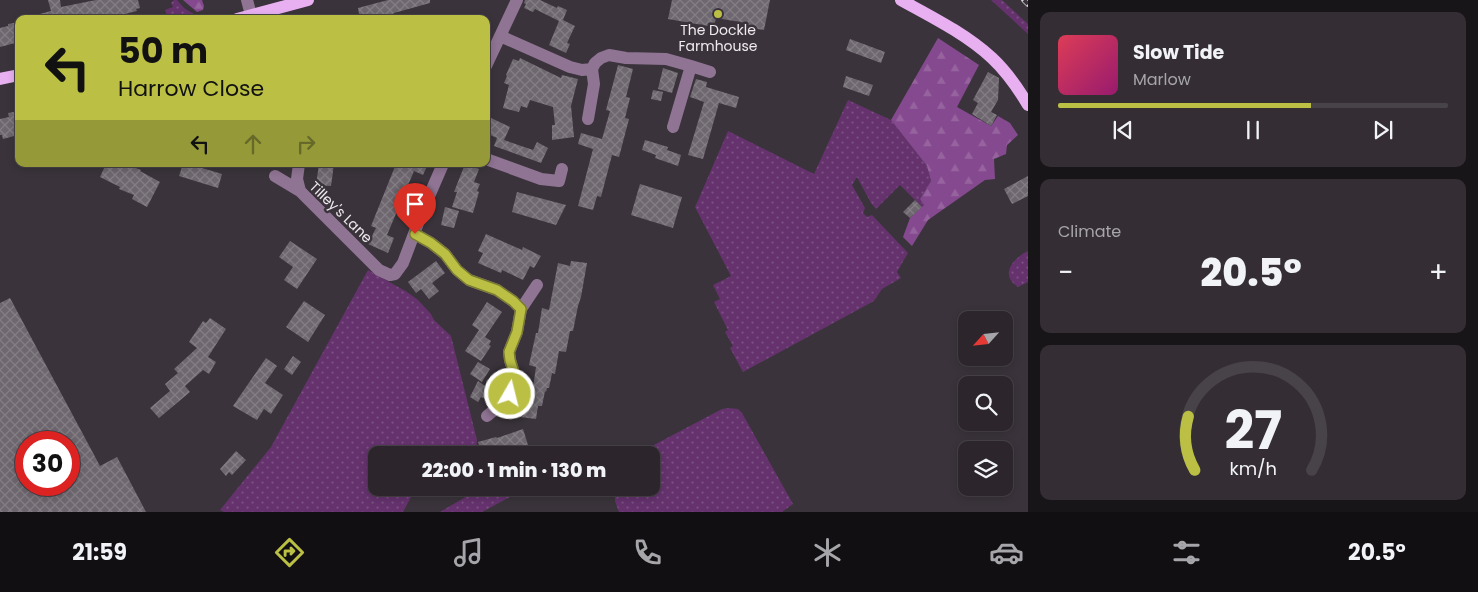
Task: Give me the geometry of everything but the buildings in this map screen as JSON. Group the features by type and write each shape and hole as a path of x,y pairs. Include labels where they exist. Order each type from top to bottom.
{"main road":[{"path":"251,15 308,0"},
{"path":"901,0 941,22 984,51 1011,79 1028,105"},
{"path":"0,79 15,76"}],"street":[{"path":"247,0 251,15"},
{"path":"490,57 517,0"},
{"path":"500,36 570,67 582,70 592,69"},
{"path":"588,119 594,84 592,69 597,60 609,55 635,59 666,59 710,72"},
{"path":"673,127 692,66"},
{"path":"490,160 541,179 559,181 562,169"},
{"path":"299,167 297,179 300,191"},
{"path":"442,167 415,234 445,254 457,270 469,280 497,290 521,309"},
{"name":"Tilley's Lane","path":"275,176 300,191 383,273 395,274 400,269 415,234"},
{"path":"487,416 506,400 512,387 514,373 509,352 517,332 521,309 537,285"}],"shaded area":[{"path":"177,0 184,8 195,15 167,15 165,10 173,7 171,3"},
{"path":"991,0 1002,0 1028,24 1028,34"},
{"path":"848,100 891,120 927,166 931,181 920,199 924,205 922,207 900,185 876,209 857,177 852,185 865,208 863,213 867,217 872,215 908,253 897,272 901,278 882,289 874,301 743,372 730,348 733,346 725,332 728,330 714,302 720,299 713,285 731,276 695,207 728,131 814,174"},
{"path":"1028,251 1028,282 1018,287 1009,277 1010,267 1017,258"},
{"path":"368,270 418,300 434,320 451,336 477,440 476,446 368,446 368,496 412,496 403,512 224,512 220,510 271,447"},
{"path":"722,409 738,409 742,413 793,504 782,512 619,512 615,496 660,496 660,446 652,446"},
{"path":"467,496 512,496 482,512 440,512"}],"green space":[{"path":"183,0 202,0 203,10 197,12"},
{"path":"938,38 979,65 957,107 991,126 998,116 1010,123 1018,135 1007,145 1006,154 994,159 995,179 985,180 928,220 912,246 903,237 910,218 924,205 920,199 931,181 927,166 891,120"}],"railway":[{"path":"1024,0 1028,4"}],"place":[{"name":"The Dockle Farmhouse","path":"718,14"}],"route":[{"path":"415,234 438,248 457,270 469,280 497,290 521,309 517,332 509,352 514,373 510,394"}]}
